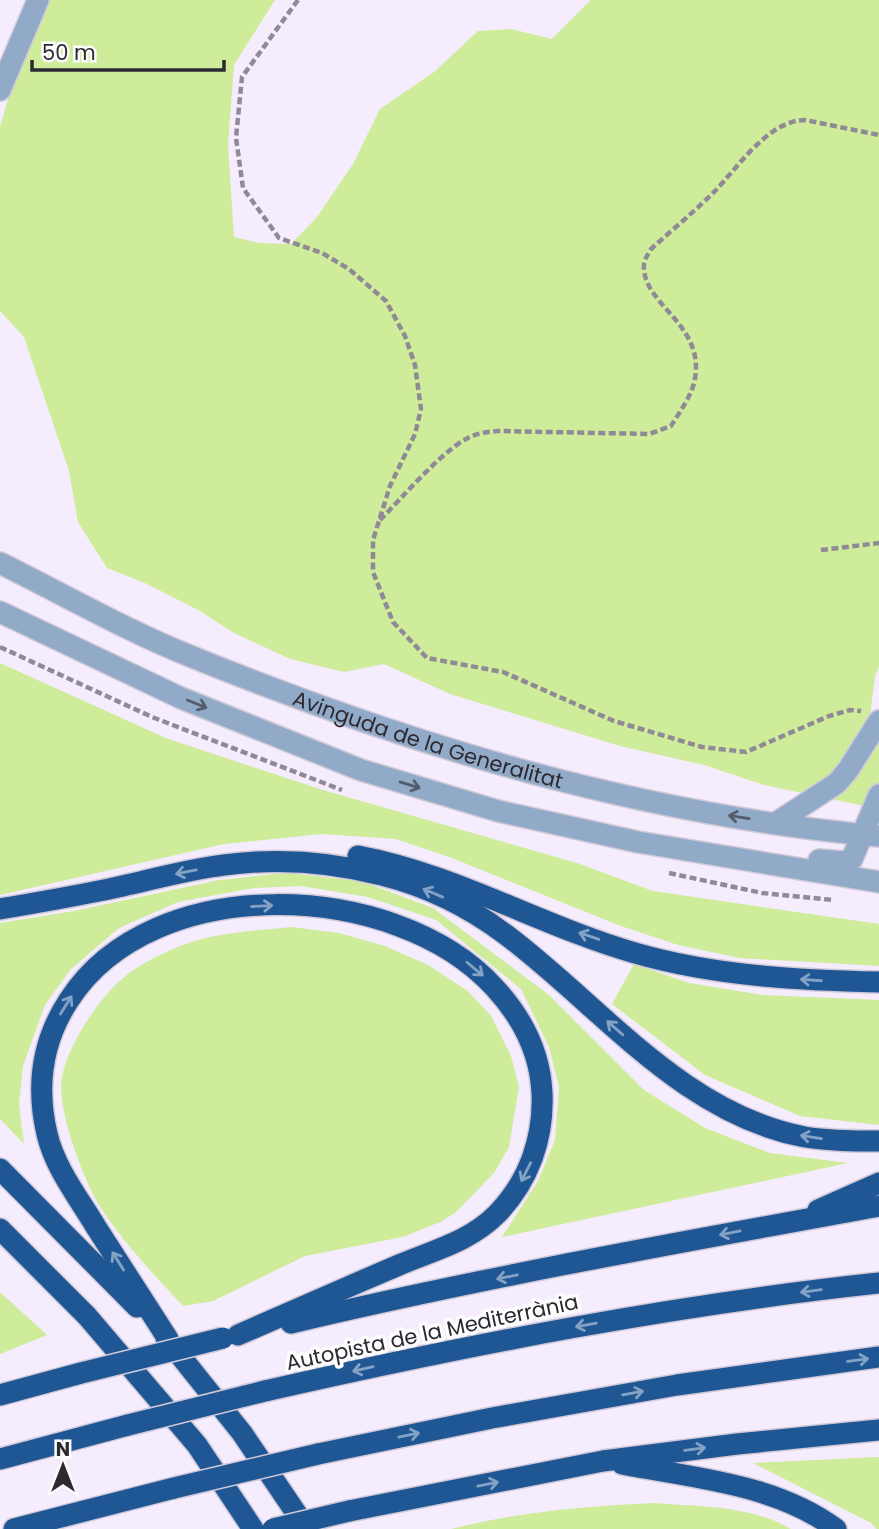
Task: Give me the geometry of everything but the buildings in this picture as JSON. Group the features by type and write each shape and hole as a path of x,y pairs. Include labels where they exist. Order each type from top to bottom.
{"highway":[{"path":"0,909 225,865 292,855 356,855 393,862 436,876 623,948 696,968 759,976 879,982"},
{"path":"225,865 272,862 342,867 382,875 444,898 476,914 506,934 618,1031 697,1092 764,1125 803,1136 840,1141 879,1141"},
{"path":"230,1337 404,1263 437,1252 472,1234 497,1214 511,1197 528,1168 536,1149 542,1119 541,1079 529,1037 515,1011 489,981 451,950 402,926 372,917 314,906 253,906 196,916 171,924 127,945 91,972 64,1008 47,1046 43,1068 43,1112 55,1158 168,1339 242,1433 307,1529"},
{"path":"0,1169 168,1339"},
{"path":"797,1220 879,1183"},
{"path":"0,1395 375,1303 879,1206"},
{"path":"0,1229 87,1316 197,1445 253,1529"},
{"path":"0,1247 87,1316"},
{"name":"Autopista de la Mediterrània","path":"0,1459 265,1391 534,1334 691,1307 879,1283"},
{"path":"15,1529 318,1454 492,1418 677,1385 879,1357"},
{"path":"272,1529 349,1511 603,1461 879,1430"},
{"path":"603,1461 766,1493 799,1506 836,1529"}],"street":[{"path":"0,90 38,0"},
{"name":"Avinguda de la Generalitat","path":"0,563 188,655 428,744 503,767 704,811 870,835"},
{"name":"Avinguda de la Generalitat","path":"0,612 181,698 361,770 498,811 638,842 879,882"},
{"path":"776,823 836,783 848,771 874,717"},
{"path":"638,842 684,839 815,860 845,862 852,859 870,835 879,795"}],"path":[{"path":"298,0 242,78 236,138 243,188 279,238 322,253 349,269 386,301 405,336 415,365 421,409 415,433 390,485 373,540 373,572 393,622 427,658 503,673 614,722 702,747 746,752 828,716 850,710 874,717"},
{"path":"380,521 451,450 465,439 479,433 498,431 649,434 671,426 695,381 696,363 687,335 649,287 643,271 644,261 651,249 716,190 729,172 783,124 806,120 879,135"},
{"path":"821,550 879,543"}],"green space":[{"path":"34,0 275,0 234,65 228,145 234,237 259,243 291,244 317,217 353,164 380,109 434,72 478,31 511,29 552,39 591,0 879,0 879,667 875,676 870,716 879,734 879,809 764,785 704,765 620,746 450,694 384,664 344,672 290,659 234,633 200,611 145,583 107,568 78,522 69,471 24,337 0,311 0,127"},
{"path":"0,663 168,739 323,790 577,863 653,891 879,924 879,966 740,958 678,945 618,925 452,858 396,839 322,834 224,844 0,895"},
{"path":"286,873 361,881 433,908 549,995 644,1090 705,1128 770,1153 848,1163 502,1237 538,1181 555,1140 559,1087 549,1047 521,989 436,920 368,897 301,886 254,888 178,902 119,928 71,969 45,1005 23,1066 19,1104 24,1144 0,1119 0,923 74,911 219,880"},
{"path":"292,927 339,933 385,946 428,965 468,991 491,1016 511,1056 519,1087 509,1147 494,1173 455,1213 440,1222 403,1237 305,1256 213,1301 183,1306 129,1246 94,1196 73,1144 63,1107 61,1090 65,1065 70,1051 94,1011 112,988 138,967 198,940 232,933"},
{"path":"634,964 689,983 763,995 879,1000 879,1125 800,1116 705,1075 612,1004"},
{"path":"0,1292 47,1335 0,1354"},
{"path":"879,1457 879,1529 753,1463"},
{"path":"654,1503 742,1511 759,1515 791,1529 451,1529 552,1511"}]}
